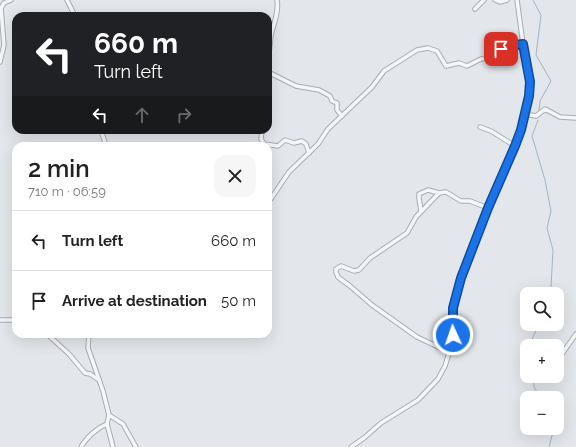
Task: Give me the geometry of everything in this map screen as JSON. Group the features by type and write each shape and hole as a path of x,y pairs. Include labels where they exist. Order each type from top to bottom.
{"street":[{"path":"0,62 4,45 1,8 4,4 11,0"},
{"path":"67,0 73,12"},
{"path":"272,30 275,16 278,11 277,0"},
{"path":"475,9 484,0"},
{"path":"495,0 500,2 507,0"},
{"path":"350,447 381,423 414,404 424,395 443,371 453,340 452,313 456,294 464,269 488,208 515,146 529,96 530,82 517,0"},
{"path":"272,197 289,172 319,142 328,129 372,88 384,71 418,50 428,48 437,51 446,66 459,64 466,66 481,59 492,58 507,46 523,44"},
{"path":"272,74 296,86 315,88 324,92 330,96 332,101 337,103 337,110 342,116"},
{"path":"524,114 536,116 545,109 560,118 576,118"},
{"path":"480,126 515,146"},
{"path":"272,145 278,146 284,140 294,143 302,141 306,144 309,153"},
{"path":"421,211 419,198 420,194 428,190 439,194"},
{"path":"449,352 422,340 372,305 338,277 336,270 341,266 354,271 360,270 370,258 407,233 421,211 439,194 446,192 461,201 470,202 488,208"},
{"path":"0,320 12,320"},
{"path":"564,351 576,334"},
{"path":"51,338 69,354 84,373 90,374 100,380"},
{"path":"89,338 88,348 100,380 109,415 106,424 112,447"},
{"path":"109,415 123,424 136,447"},
{"path":"81,447 84,442 106,424"}],"waterway":[{"path":"533,0 541,15 536,55 551,81 540,101 539,111"},
{"path":"538,120 532,136 545,180 551,211 547,228 553,250 551,287"},
{"path":"532,339 536,331"},
{"path":"534,383 537,391"},
{"path":"549,447 552,435"}],"route":[{"path":"453,335 452,313 461,278 488,208 521,130 529,96 530,82 523,44 508,46 501,49"}]}
